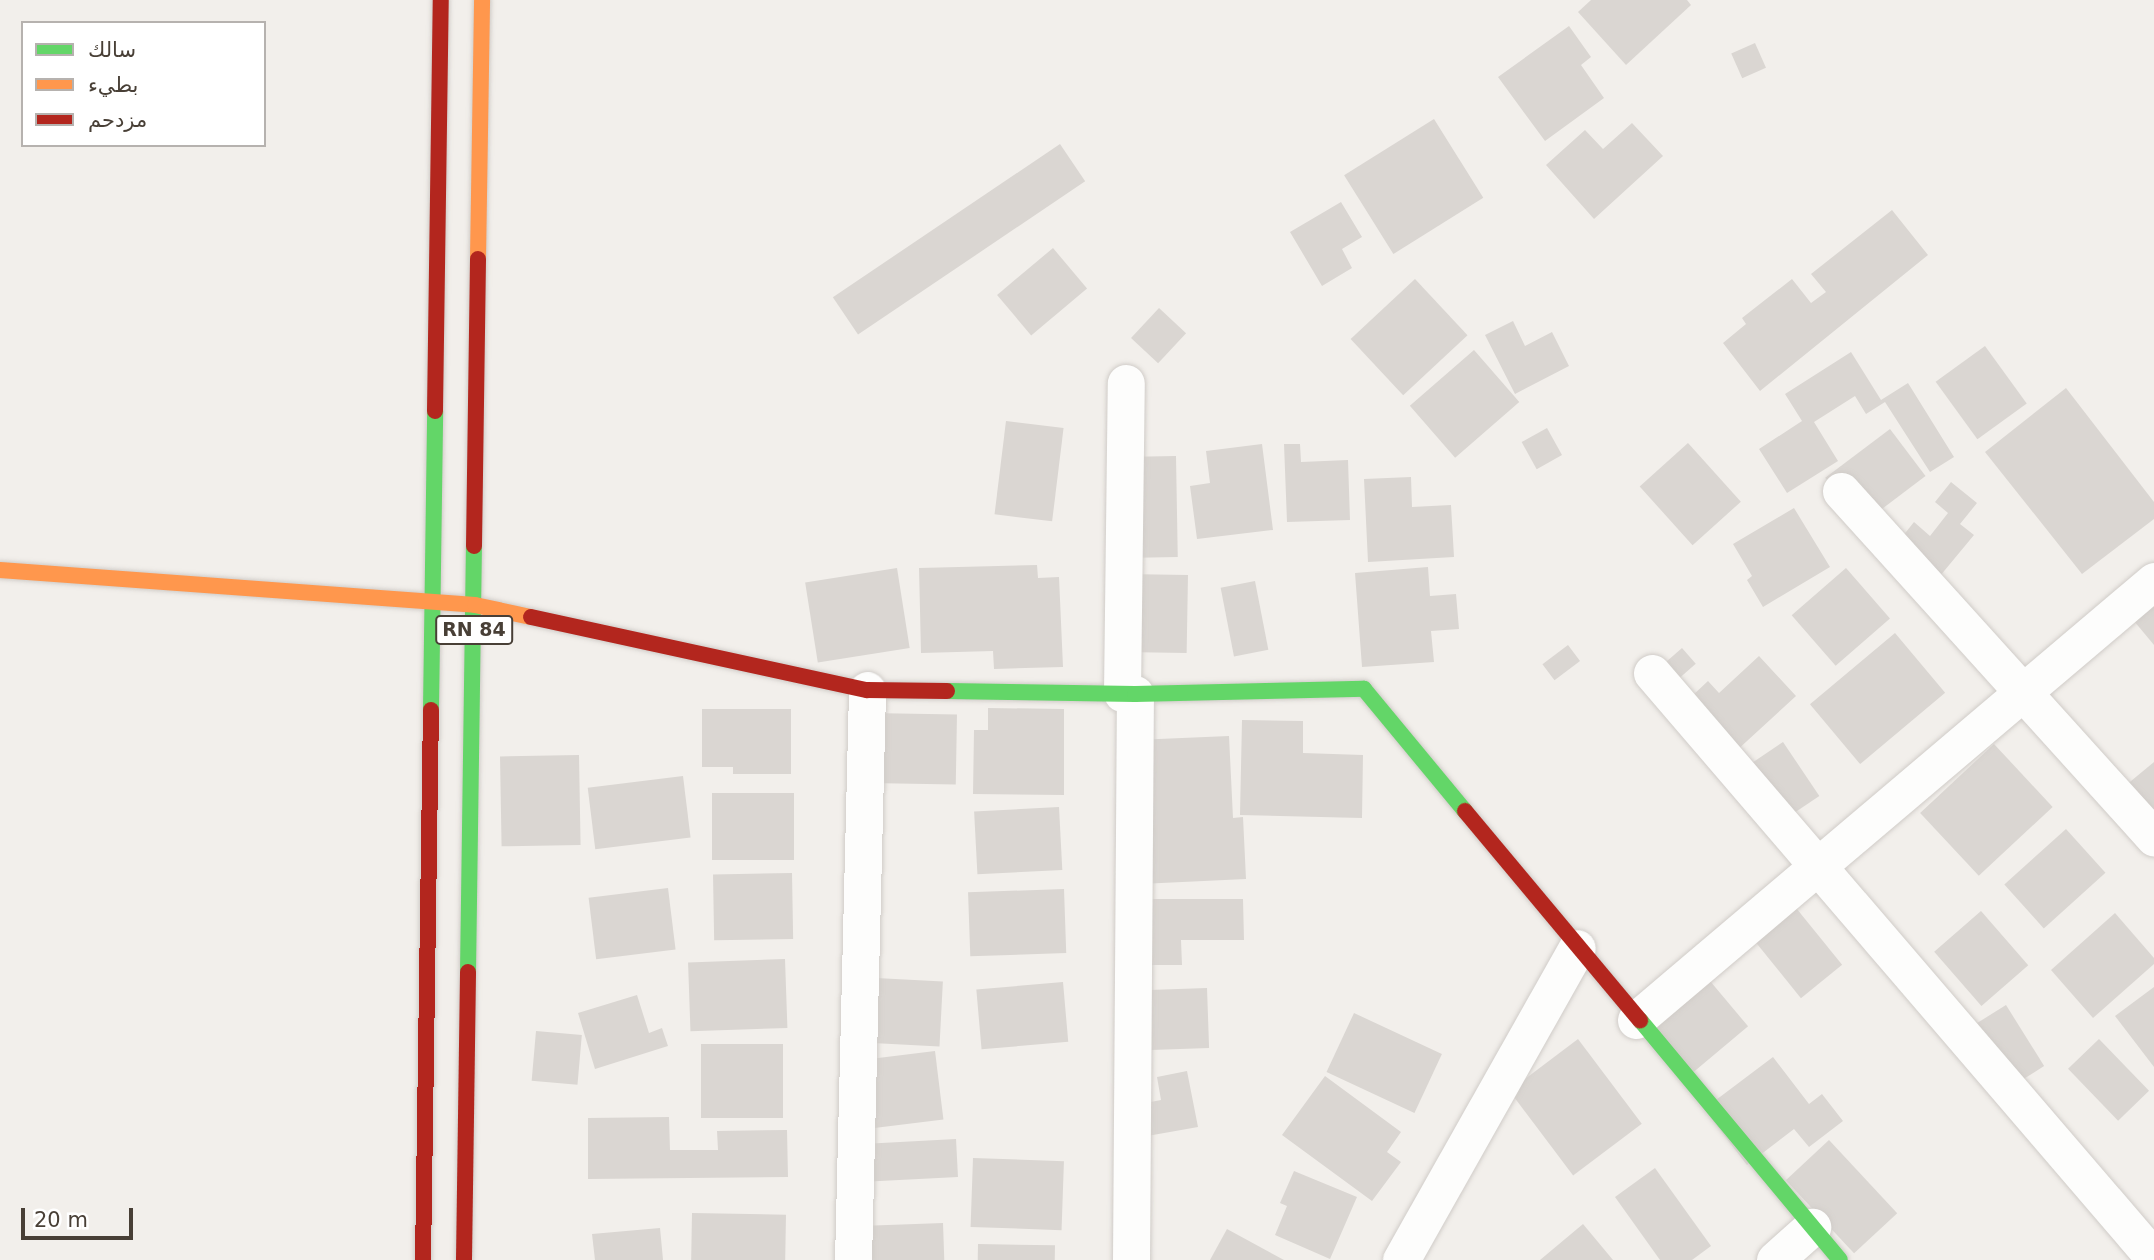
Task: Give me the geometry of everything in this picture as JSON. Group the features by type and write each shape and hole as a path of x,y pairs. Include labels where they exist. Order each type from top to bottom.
{"main road":[{"name":"RN 84","path":"423,1260 435,601 441,0"},
{"name":"RN 84","path":"464,1260 482,0"},
{"path":"0,570 475,605 867,690 1129,694 1364,689 1636,1020 1840,1260"}],"street":[{"path":"1126,383 1131,1260"},
{"path":"1841,491 2154,837"},
{"path":"1636,1020 2024,694 2154,581"},
{"path":"1652,673 2154,1258"},
{"path":"853,1260 867,690"},
{"path":"1401,1260 1577,948"},
{"path":"1775,1260 1812,1227"}],"building":[{"path":"1591,0 1687,0 1691,5 1626,65 1578,12"},
{"path":"1569,26 1591,57 1581,65 1604,98 1545,141 1498,77"},
{"path":"1755,43 1766,68 1742,78 1731,54"},
{"path":"1434,119 1483,198 1393,254 1344,175"},
{"path":"1632,123 1663,156 1594,219 1546,165 1585,130 1603,149"},
{"path":"1060,144 1085,181 858,335 833,297"},
{"path":"1341,202 1362,237 1342,249 1352,268 1322,286 1290,232"},
{"path":"1892,210 1928,255 1760,391 1723,343 1746,324 1742,318 1792,279 1811,303 1826,292 1811,274"},
{"path":"1053,248 1087,289 1031,336 997,295"},
{"path":"1415,279 1468,335 1403,395 1351,339"},
{"path":"1159,308 1186,333 1158,363 1131,338"},
{"path":"1513,321 1525,346 1552,332 1569,366 1515,394 1485,335"},
{"path":"1985,346 2027,403 1977,439 1936,382"},
{"path":"1474,350 1519,402 1455,458 1410,406"},
{"path":"1851,352 1881,400 1908,383 1954,457 1930,472 1885,402 1866,414 1855,396 1814,422 1838,461 1787,493 1759,449 1802,421 1785,394"},
{"path":"2066,388 2154,502 2154,519 2082,574 1985,452"},
{"path":"1006,421 1064,428 1052,521 995,514"},
{"path":"1547,428 1562,455 1537,469 1522,442"},
{"path":"1890,429 1926,476 1861,525 1825,478"},
{"path":"1688,443 1741,502 1693,545 1640,486"},
{"path":"1262,444 1273,530 1197,539 1190,486 1210,483 1206,451"},
{"path":"1284,444 1300,444 1301,462 1348,460 1350,520 1287,522"},
{"path":"1176,456 1178,557 1110,558 1108,457"},
{"path":"1411,477 1412,507 1451,505 1454,557 1368,562 1364,479"},
{"path":"1951,482 1977,503 1960,524 1974,535 1935,582 1894,547 1914,522 1930,536 1948,513 1935,502"},
{"path":"1794,508 1830,567 1763,607 1747,580 1752,576 1733,544"},
{"path":"1037,565 1038,578 1059,577 1063,667 994,669 993,651 921,653 919,568"},
{"path":"1428,567 1430,596 1456,594 1459,629 1431,631 1434,662 1362,667 1355,573"},
{"path":"897,568 910,648 818,663 805,583"},
{"path":"1846,568 1890,619 1836,666 1792,615"},
{"path":"1125,574 1188,575 1187,653 1124,652"},
{"path":"1255,581 1268,650 1234,656 1221,588"},
{"path":"2154,584 2154,645 2124,609"},
{"path":"1895,633 1945,693 1860,764 1810,704"},
{"path":"1568,645 1580,661 1554,680 1542,664"},
{"path":"1682,648 1696,664 1679,678 1665,662"},
{"path":"1759,656 1796,696 1723,763 1676,711 1708,681 1719,693"},
{"path":"988,708 1064,709 1064,795 973,794 974,730 988,730"},
{"path":"702,709 791,709 791,774 733,774 733,767 702,767"},
{"path":"870,713 957,715 956,785 869,783"},
{"path":"1242,720 1303,721 1303,753 1363,755 1362,818 1240,815"},
{"path":"1229,736 1233,818 1243,817 1246,879 1140,884 1135,740"},
{"path":"1783,742 1819,796 1767,831 1731,777"},
{"path":"1994,744 2053,807 1979,876 1920,813"},
{"path":"579,755 581,845 502,846 500,756"},
{"path":"2154,762 2154,821 2125,786"},
{"path":"683,776 691,838 595,849 588,788"},
{"path":"712,793 794,793 794,860 712,860"},
{"path":"1059,807 1062,870 977,874 974,811"},
{"path":"2066,829 2105,873 2044,928 2004,885"},
{"path":"792,873 793,939 714,940 713,874"},
{"path":"668,888 676,950 596,959 589,898"},
{"path":"1064,889 1066,953 970,956 968,892"},
{"path":"1788,898 1842,965 1801,998 1747,931"},
{"path":"1136,899 1243,899 1244,940 1181,940 1182,965 1136,965"},
{"path":"1981,911 2028,965 1981,1006 1934,952"},
{"path":"2115,913 2154,958 2154,964 2093,1018 2051,970"},
{"path":"785,959 787,1028 690,1031 688,962"},
{"path":"1705,975 1748,1026 1684,1080 1641,1029"},
{"path":"857,977 943,982 939,1046 854,1042"},
{"path":"1063,982 1068,1042 982,1049 976,990"},
{"path":"2154,987 2154,1067 2115,1016"},
{"path":"1207,988 1209,1048 1129,1051 1127,991"},
{"path":"637,995 649,1033 662,1028 668,1046 595,1069 578,1013"},
{"path":"2006,1005 2044,1066 1995,1097 1957,1036"},
{"path":"1354,1013 1442,1054 1414,1113 1327,1072"},
{"path":"536,1031 582,1035 577,1085 532,1081"},
{"path":"1578,1039 1642,1124 1573,1175 1509,1091"},
{"path":"2099,1039 2149,1091 2118,1121 2068,1069"},
{"path":"701,1044 783,1044 783,1118 701,1118"},
{"path":"935,1051 943,1119 856,1130 848,1062"},
{"path":"1773,1057 1809,1104 1822,1094 1843,1121 1809,1147 1794,1129 1747,1165 1704,1109"},
{"path":"1187,1071 1198,1127 1136,1138 1130,1106 1161,1100 1157,1077"},
{"path":"1325,1076 1401,1132 1387,1152 1401,1162 1372,1201 1282,1135"},
{"path":"669,1117 670,1150 718,1150 717,1131 787,1130 788,1177 588,1179 588,1118"},
{"path":"956,1139 958,1177 860,1182 858,1144"},
{"path":"1829,1140 1897,1213 1854,1253 1786,1180"},
{"path":"973,1158 1064,1161 1062,1230 971,1227"},
{"path":"1655,1168 1711,1246 1692,1260 1660,1260 1615,1197"},
{"path":"1294,1171 1357,1197 1330,1259 1275,1235 1287,1206 1280,1203"},
{"path":"692,1213 786,1215 785,1260 691,1260"},
{"path":"943,1223 944,1260 868,1260 867,1226"},
{"path":"1583,1224 1613,1260 1540,1260"},
{"path":"660,1228 663,1260 595,1260 592,1234"},
{"path":"1227,1229 1284,1260 1210,1260"},
{"path":"978,1244 1055,1245 1055,1260 978,1260"}],"traffic: fast":[{"path":"431,710 435,411"},
{"path":"468,972 474,546"},
{"path":"947,691 1135,694 1364,689 1465,811"},
{"path":"1640,1020 1840,1260"}],"traffic: slow":[{"path":"478,259 482,0"},
{"path":"0,570 475,605 531,617"}],"traffic: jam":[{"path":"435,411 441,0"},
{"path":"474,546 478,259"},
{"path":"531,617 867,690 947,691"},
{"path":"423,1260 431,710"},
{"path":"1465,811 1640,1020"},
{"path":"464,1260 468,972"}]}
